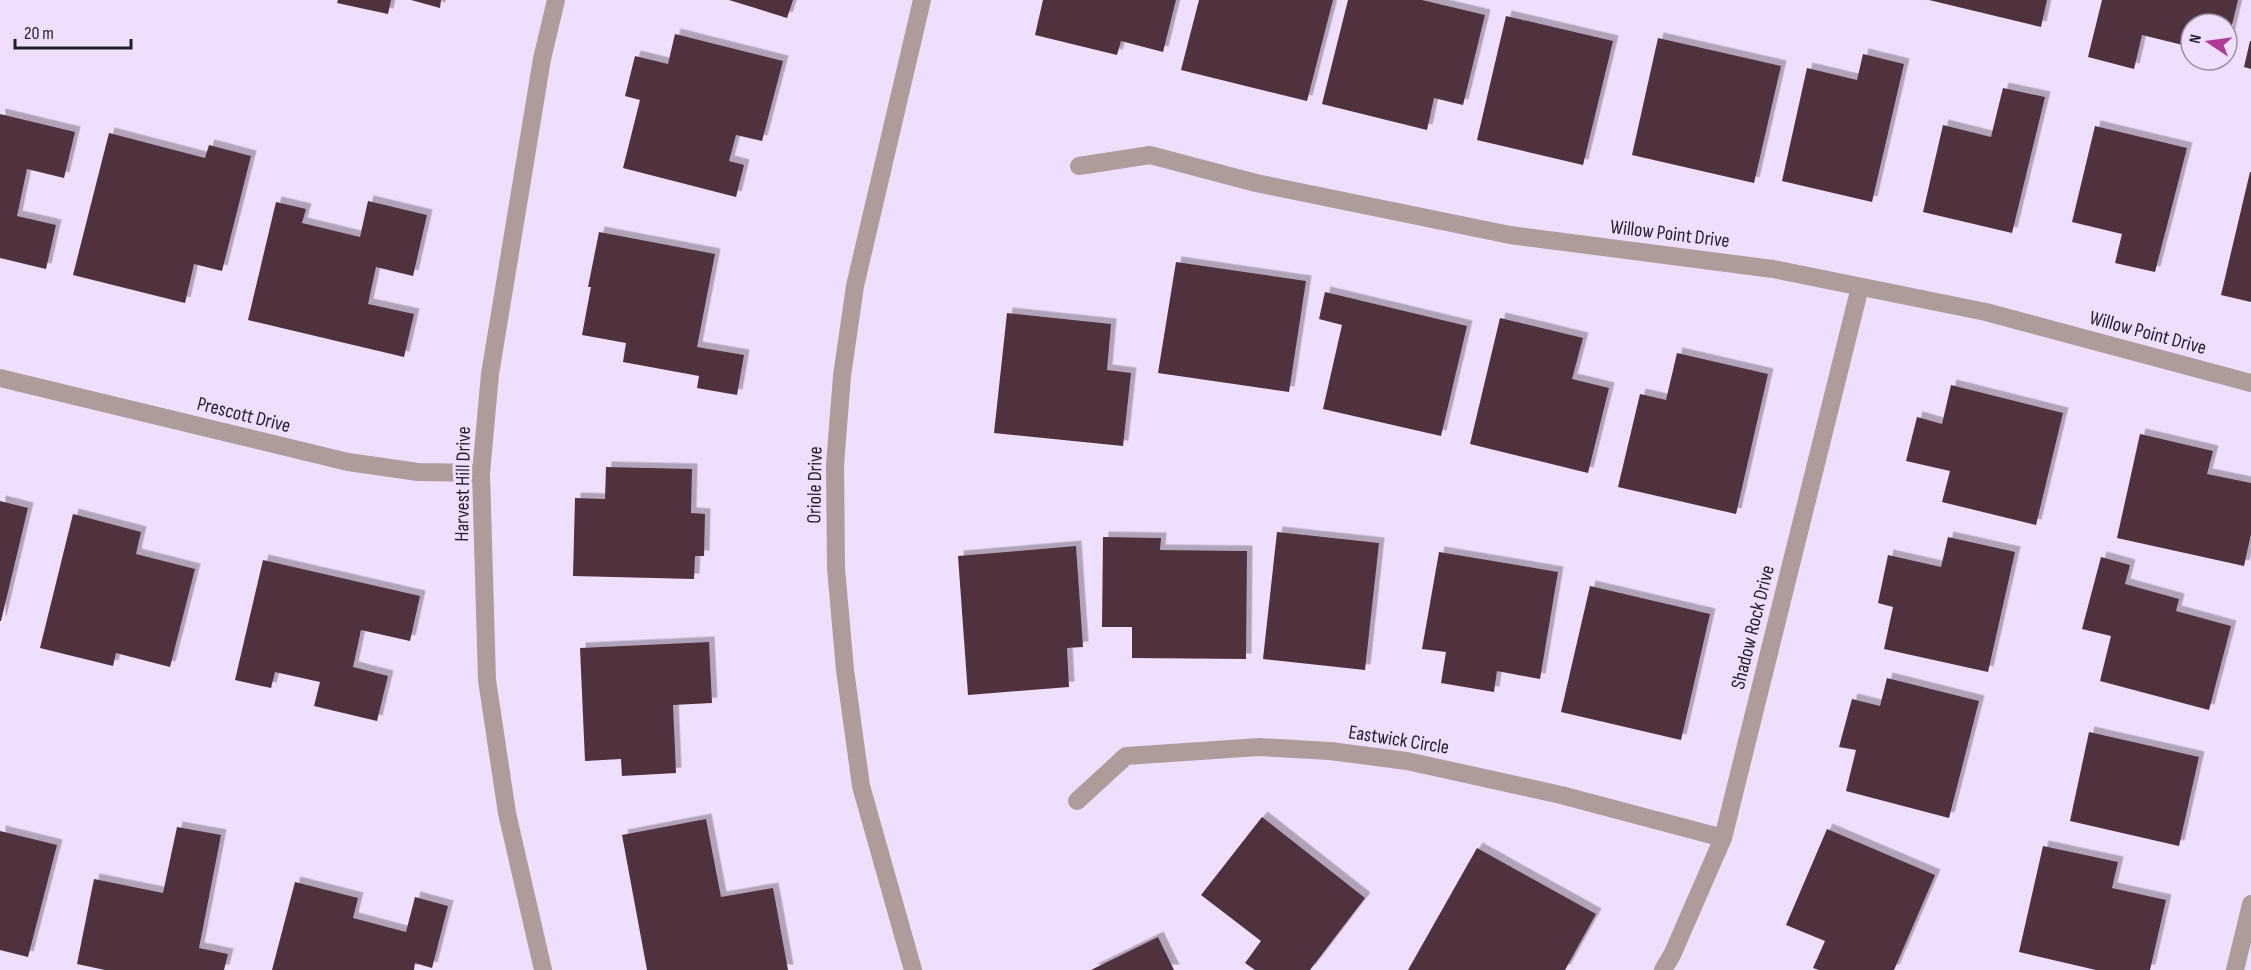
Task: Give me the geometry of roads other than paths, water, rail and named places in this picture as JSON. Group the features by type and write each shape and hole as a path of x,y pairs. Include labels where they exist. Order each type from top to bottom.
{"street":[{"name":"Harvest Hill Drive","path":"543,970 507,813 488,680 481,473 490,374 542,59 556,0"},
{"name":"Oriole Drive","path":"913,970 861,786 845,670 836,567 835,465 842,376 855,286 922,0"},
{"name":"Willow Point Drive","path":"1079,166 1150,155 1256,183 1510,235 1773,270 1986,312 2251,383"},
{"name":"Shadow Rock Drive","path":"1663,970 1672,955 1723,838 1860,287"},
{"name":"Prescott Drive","path":"0,378 348,462 418,472 481,473"},
{"name":"Eastwick Circle","path":"1077,801 1126,756 1259,747 1283,748 1330,751 1407,761 1561,795 1723,838"},
{"path":"2235,970 2251,904"}]}
